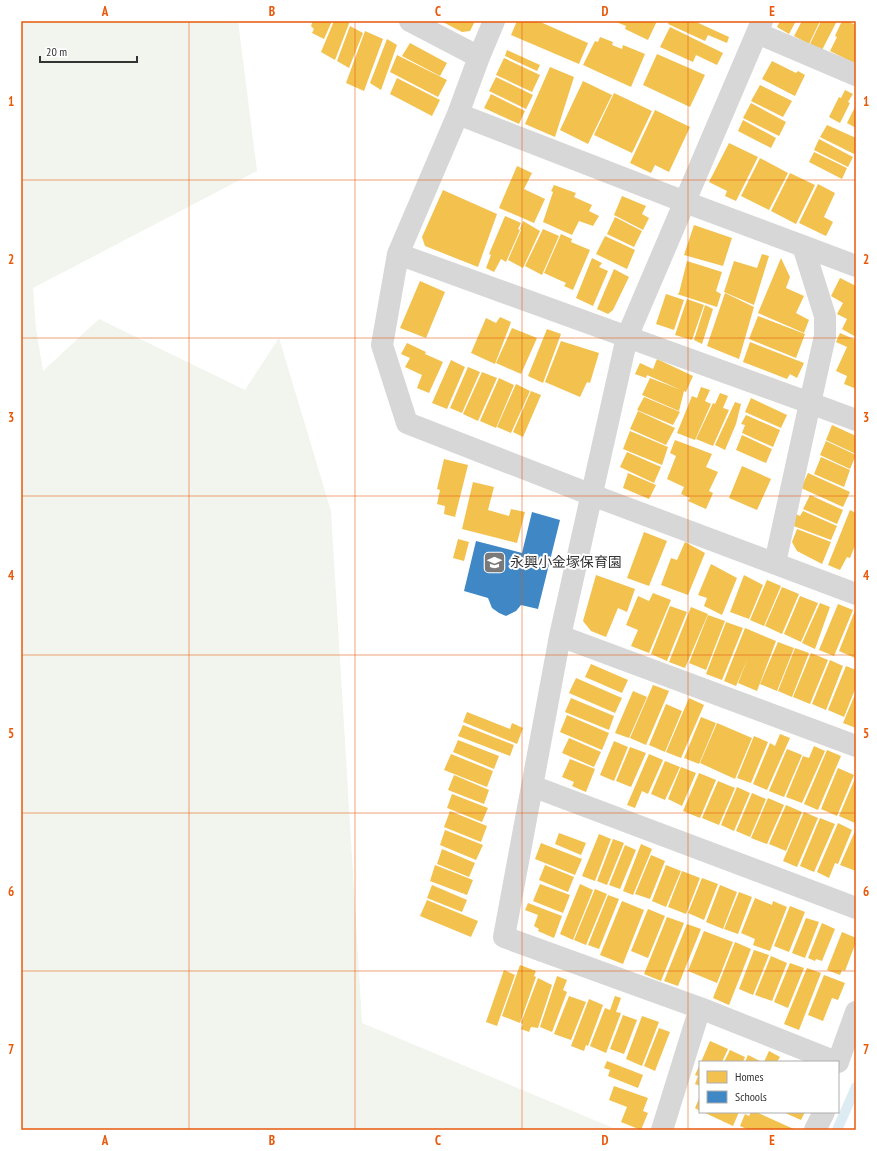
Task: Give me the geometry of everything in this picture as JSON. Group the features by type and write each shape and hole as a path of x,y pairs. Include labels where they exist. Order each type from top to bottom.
{"street":[{"path":"410,21 479,57"},
{"path":"494,21 458,114 398,254 382,345 407,423 592,495 856,594"},
{"path":"834,1061 700,1008 504,937 560,636 627,337 759,27 856,75"},
{"path":"458,114 685,202 856,266"},
{"path":"775,563 825,336 825,316 803,246"},
{"path":"398,254 856,420"},
{"path":"560,636 856,746"},
{"path":"532,786 856,908"},
{"path":"662,1130 700,1008"},
{"path":"837,1061 856,1012"},
{"path":"815,1130 824,1113"}],"shaded area":[{"path":"21,21 238,21 257,171 33,288 36,329 43,371 99,319 245,390 279,338 331,511 362,1023 618,1130 21,1130"}],"building: Homes":[{"path":"313,21 332,21 324,39 312,33 314,29 311,26"},
{"path":"334,21 350,21 335,60 321,52"},
{"path":"441,21 475,21 470,31 462,32"},
{"path":"517,21 538,21 588,43 579,64 511,35"},
{"path":"614,21 657,21 648,40 625,29 626,26"},
{"path":"669,21 694,21 729,37 727,43 708,35 705,41 668,24"},
{"path":"780,21 796,21 789,34 777,27"},
{"path":"802,21 820,21 809,44 794,36"},
{"path":"821,21 837,21 822,50 810,44"},
{"path":"842,21 847,21 856,25 856,64 830,51 837,37 835,36"},
{"path":"350,26 363,33 349,68 337,61"},
{"path":"670,27 723,53 717,65 696,55 693,62 660,47"},
{"path":"365,31 383,39 364,91 346,83"},
{"path":"600,37 613,42 612,45 622,49 623,45 645,54 631,87 583,65 595,41 598,42"},
{"path":"387,39 397,45 381,90 370,83"},
{"path":"410,43 447,63 440,76 402,56"},
{"path":"507,50 540,65 537,71 505,56"},
{"path":"657,54 705,75 690,107 643,85"},
{"path":"397,55 447,80 438,97 390,72"},
{"path":"504,58 540,75 532,92 496,75"},
{"path":"772,61 796,73 798,71 805,75 795,96 762,79"},
{"path":"550,67 574,77 555,137 525,124"},
{"path":"496,77 533,95 526,109 489,91"},
{"path":"397,78 440,100 432,116 390,94"},
{"path":"583,81 612,95 588,144 560,130"},
{"path":"760,85 792,101 783,117 751,101"},
{"path":"845,90 853,94 848,102 850,103 840,123 829,117 839,97 841,98"},
{"path":"614,93 652,111 632,153 594,135"},
{"path":"491,94 525,111 519,124 484,108"},
{"path":"751,103 786,122 779,136 743,118"},
{"path":"856,105 856,128 847,123"},
{"path":"655,110 690,127 669,172 655,165 651,173 630,163"},
{"path":"743,120 776,138 771,148 738,131"},
{"path":"827,125 856,138 856,150 854,154 820,137"},
{"path":"819,139 853,157 848,167 814,150"},
{"path":"729,143 758,157 736,201 725,196 727,191 709,182"},
{"path":"814,152 847,168 842,179 809,162"},
{"path":"760,158 788,173 769,210 741,196"},
{"path":"517,166 532,173 524,189 545,199 534,223 499,208"},
{"path":"790,173 815,185 796,224 771,211"},
{"path":"818,184 835,193 824,217 833,222 826,236 799,223"},
{"path":"554,185 576,193 574,197 592,205 589,211 599,216 593,226 579,221 572,235 543,222"},
{"path":"443,190 497,214 478,267 425,246 422,237"},
{"path":"622,196 646,206 642,214 649,218 643,230 614,215"},
{"path":"505,216 521,223 518,229 520,230 506,262 501,259 494,272 486,268 491,255 489,254"},
{"path":"615,217 642,231 634,247 607,234"},
{"path":"523,221 540,231 523,268 508,260 521,230"},
{"path":"694,225 732,238 723,266 684,255"},
{"path":"543,229 559,236 542,275 525,266"},
{"path":"561,234 572,239 571,242 590,250 573,290 564,286 566,283 544,273"},
{"path":"605,236 635,250 627,269 596,254"},
{"path":"762,254 769,256 754,305 724,292 734,261 757,268"},
{"path":"592,258 602,263 599,267 608,271 593,306 576,298"},
{"path":"781,258 790,277 786,288 804,296 796,313 809,320 804,333 758,313"},
{"path":"687,261 722,272 716,291 721,294 717,307 677,294 679,293"},
{"path":"614,269 629,277 613,310 608,314 597,309"},
{"path":"840,278 856,286 856,337 842,329 847,319 837,314 843,303 831,296"},
{"path":"420,281 445,292 426,338 400,328"},
{"path":"725,293 754,307 739,359 707,346"},
{"path":"666,294 684,300 674,330 656,324"},
{"path":"687,299 704,305 692,340 675,335"},
{"path":"705,305 713,309 702,344 694,340"},
{"path":"758,316 805,334 796,358 749,339"},
{"path":"500,317 511,322 495,364 471,353 486,318 496,323"},
{"path":"512,328 537,338 521,374 496,363"},
{"path":"547,329 561,334 543,383 528,376"},
{"path":"840,333 856,340 856,385 854,388 844,384 847,376 836,371 847,347 836,342"},
{"path":"561,341 599,353 590,383 587,382 580,397 545,382"},
{"path":"750,342 804,363 797,378 790,374 787,379 743,362"},
{"path":"407,343 426,352 425,354 443,362 429,393 417,388 422,375 405,367 410,358 401,354"},
{"path":"657,359 693,376 686,392 684,391 679,411 642,395 650,378 681,390 647,375 646,378 635,374 640,363 653,369"},
{"path":"451,360 465,367 447,409 432,403"},
{"path":"468,367 480,372 462,413 450,408"},
{"path":"482,372 497,378 478,421 463,414"},
{"path":"499,378 514,385 496,428 480,421"},
{"path":"516,384 530,391 511,433 497,427"},
{"path":"701,387 710,390 705,401 711,404 695,440 677,433 692,396 697,398"},
{"path":"531,391 541,395 523,437 513,432"},
{"path":"720,393 728,396 723,408 729,410 713,446 696,439 713,403 715,404"},
{"path":"644,397 680,412 673,425 637,410"},
{"path":"751,398 787,415 781,428 745,412"},
{"path":"735,402 741,404 736,424 725,450 715,445"},
{"path":"638,411 675,428 666,445 630,429"},
{"path":"746,415 780,430 773,447 742,433 745,425 741,424"},
{"path":"832,425 856,436 856,454 826,440"},
{"path":"630,431 668,447 662,465 623,449"},
{"path":"742,435 772,449 766,463 736,450"},
{"path":"675,440 712,454 706,467 718,472 709,491 713,493 706,509 688,501 690,498 681,494 684,487 667,479 676,456 670,453"},
{"path":"826,441 856,455 850,469 820,455"},
{"path":"627,452 661,467 654,483 620,467"},
{"path":"821,457 850,470 844,487 814,474"},
{"path":"444,459 468,465 455,517 444,514 445,506 437,504 440,490 437,489"},
{"path":"742,466 771,479 757,510 729,498"},
{"path":"628,473 656,485 649,499 623,488"},
{"path":"808,473 850,492 843,507 801,488"},
{"path":"473,482 494,487 488,510 509,516 511,509 525,512 517,543 462,529"},
{"path":"810,495 843,510 837,524 803,509"},
{"path":"850,510 856,513 856,543 850,558 847,557 840,570 828,565"},
{"path":"803,511 837,526 831,540 791,525 796,514 800,516"},
{"path":"797,529 831,542 822,564 797,551 792,542"},
{"path":"644,532 667,541 649,586 627,578"},
{"path":"458,539 469,542 464,561 453,558"},
{"path":"685,542 705,553 688,595 661,585 671,558 677,560"},
{"path":"711,564 737,578 722,615 704,606 707,598 698,595"},
{"path":"596,575 635,589 627,612 618,608 606,637 591,631 583,621"},
{"path":"744,575 763,585 749,619 730,612"},
{"path":"767,580 781,586 764,626 750,620"},
{"path":"782,587 799,594 782,634 765,626"},
{"path":"653,593 671,600 649,653 631,646 638,630 626,625 638,596 649,601"},
{"path":"800,596 818,603 801,642 784,634"},
{"path":"820,603 830,607 815,649 802,643"},
{"path":"838,604 853,610 834,656 819,650"},
{"path":"670,606 687,612 667,661 651,654"},
{"path":"691,607 708,614 685,668 669,662"},
{"path":"856,608 856,655 855,658 839,651"},
{"path":"708,615 725,621 706,670 689,663"},
{"path":"726,622 743,628 722,680 706,674"},
{"path":"745,628 776,641 757,691 738,683 748,658 736,686 724,681"},
{"path":"778,642 794,648 777,691 760,684"},
{"path":"795,648 809,653 792,697 778,691"},
{"path":"811,653 828,660 810,704 793,697"},
{"path":"830,660 843,666 826,710 812,704"},
{"path":"591,664 628,680 622,693 585,677"},
{"path":"846,666 856,670 856,687 844,717 828,710"},
{"path":"576,678 622,698 615,713 569,693"},
{"path":"653,685 669,691 646,745 630,738"},
{"path":"633,691 647,697 629,738 615,733"},
{"path":"856,692 856,728 843,723"},
{"path":"571,698 614,716 609,730 565,712"},
{"path":"689,698 704,705 681,758 666,752"},
{"path":"666,704 682,711 665,752 649,745"},
{"path":"467,712 510,729 512,723 523,728 517,744 463,722"},
{"path":"567,715 609,733 602,750 560,732"},
{"path":"701,717 716,723 699,764 684,758"},
{"path":"717,723 752,738 735,779 700,763"},
{"path":"463,725 514,745 510,756 458,736"},
{"path":"780,734 790,738 767,790 753,784 770,743 775,746"},
{"path":"754,736 768,742 751,783 737,778"},
{"path":"569,738 601,752 594,767 562,753"},
{"path":"458,740 499,756 494,769 453,752"},
{"path":"614,741 628,747 614,781 600,775"},
{"path":"814,746 825,751 802,803 786,797 803,756 809,758"},
{"path":"630,747 646,753 631,787 616,781"},
{"path":"787,749 802,755 784,797 769,791"},
{"path":"827,750 841,756 818,810 804,804"},
{"path":"451,754 493,771 487,787 444,770"},
{"path":"649,754 663,760 648,794 642,791 635,808 627,805"},
{"path":"570,759 595,769 586,792 572,786 574,782 562,777"},
{"path":"665,761 680,767 665,800 651,794"},
{"path":"681,767 696,773 682,806 668,799"},
{"path":"838,768 854,775 837,816 821,809"},
{"path":"699,773 716,780 700,818 683,811"},
{"path":"454,775 489,790 484,804 448,790"},
{"path":"856,776 856,820 855,823 839,816"},
{"path":"718,781 735,788 719,825 702,818"},
{"path":"737,787 750,793 734,831 721,825"},
{"path":"752,793 766,799 750,837 736,831"},
{"path":"452,794 488,808 482,822 447,808"},
{"path":"768,798 784,805 767,844 751,838"},
{"path":"786,805 802,812 786,851 769,844"},
{"path":"450,811 487,826 481,842 444,827"},
{"path":"804,812 818,818 797,867 783,861"},
{"path":"820,818 835,824 814,872 800,866"},
{"path":"838,823 852,830 838,864 835,863 829,878 817,872"},
{"path":"856,829 856,871 840,865"},
{"path":"445,830 483,845 476,860 440,845"},
{"path":"559,833 586,843 581,855 555,844"},
{"path":"599,834 611,839 595,881 582,876"},
{"path":"613,839 624,843 607,885 597,881"},
{"path":"541,843 582,859 575,875 535,859"},
{"path":"641,844 652,849 633,895 623,891"},
{"path":"625,845 636,850 620,889 609,885"},
{"path":"442,849 475,863 469,877 437,864"},
{"path":"651,855 665,861 650,899 635,894"},
{"path":"435,865 473,880 467,895 430,881"},
{"path":"545,865 574,877 568,892 539,880"},
{"path":"666,865 681,871 666,907 652,901"},
{"path":"682,871 700,878 686,914 668,907"},
{"path":"702,878 718,884 704,920 688,913"},
{"path":"540,884 570,895 563,913 533,901"},
{"path":"580,884 593,890 573,940 560,934"},
{"path":"432,885 467,900 462,912 427,898"},
{"path":"720,885 737,892 723,929 706,922"},
{"path":"595,889 607,894 586,945 574,940"},
{"path":"739,892 752,897 738,934 724,929"},
{"path":"608,895 619,899 599,949 588,945"},
{"path":"755,898 772,905 773,901 787,907 770,951 753,945 755,939 741,933"},
{"path":"427,900 478,921 471,937 420,916"},
{"path":"622,901 644,910 623,964 600,955"},
{"path":"528,903 562,916 554,938 538,931 539,929 534,926 538,915 525,910"},
{"path":"790,906 805,912 789,952 774,946"},
{"path":"648,909 665,916 648,958 631,951"},
{"path":"667,917 684,923 661,981 644,974"},
{"path":"806,918 819,922 805,958 792,953"},
{"path":"822,923 835,929 822,961 816,959 815,961 808,958"},
{"path":"687,924 701,929 678,986 664,981"},
{"path":"704,931 733,942 717,983 688,971"},
{"path":"842,932 856,938 856,942 845,971 842,970 840,975 827,970"},
{"path":"735,942 751,949 729,1005 713,998"},
{"path":"754,950 769,955 753,995 739,989"},
{"path":"771,956 787,963 772,1001 755,995"},
{"path":"790,963 804,968 788,1008 774,1002"},
{"path":"520,965 536,971 534,976 536,977 520,1023 502,1016"},
{"path":"807,968 821,973 799,1030 784,1024"},
{"path":"504,970 515,975 497,1026 486,1022"},
{"path":"824,975 845,983 838,1000 832,998 823,1021 808,1015"},
{"path":"557,976 567,980 563,990 567,992 552,1032 540,1027"},
{"path":"538,978 552,985 538,1028 531,1027 529,1032 521,1029 523,1024 521,1023"},
{"path":"569,996 586,1002 571,1040 554,1034"},
{"path":"615,996 621,998 616,1012 621,1013 606,1053 590,1046 605,1008 610,1010"},
{"path":"589,999 603,1005 588,1046 586,1045 584,1051 571,1046"},
{"path":"623,1015 637,1020 624,1054 610,1049"},
{"path":"642,1016 659,1022 642,1066 626,1059"},
{"path":"659,1028 670,1032 655,1071 644,1066"},
{"path":"710,1041 728,1049 722,1061 701,1061"},
{"path":"730,1050 745,1057 743,1061 724,1061"},
{"path":"769,1051 780,1057 778,1061 764,1061"},
{"path":"748,1055 760,1061 745,1061"},
{"path":"607,1061 643,1075 638,1088 608,1076 610,1070 604,1068"},
{"path":"699,1066 699,1086 695,1084 698,1076 695,1075"},
{"path":"614,1086 648,1098 643,1111 648,1113 641,1130 621,1122 627,1107 609,1100"},
{"path":"699,1098 699,1110 695,1108"},
{"path":"705,1113 739,1113 733,1126"},
{"path":"750,1113 758,1113 796,1130 749,1130 740,1126 745,1114 749,1116"},
{"path":"785,1113 804,1113 801,1120"}],"building: Schools":[{"path":"532,512 560,520 538,609 521,605 516,611 506,616 492,608 488,598 464,591 476,541 522,553"}],"waterway":[{"path":"837,1130 856,1087"}],"place":[{"name":"永興小金塚保育園","path":"494,562"}]}
